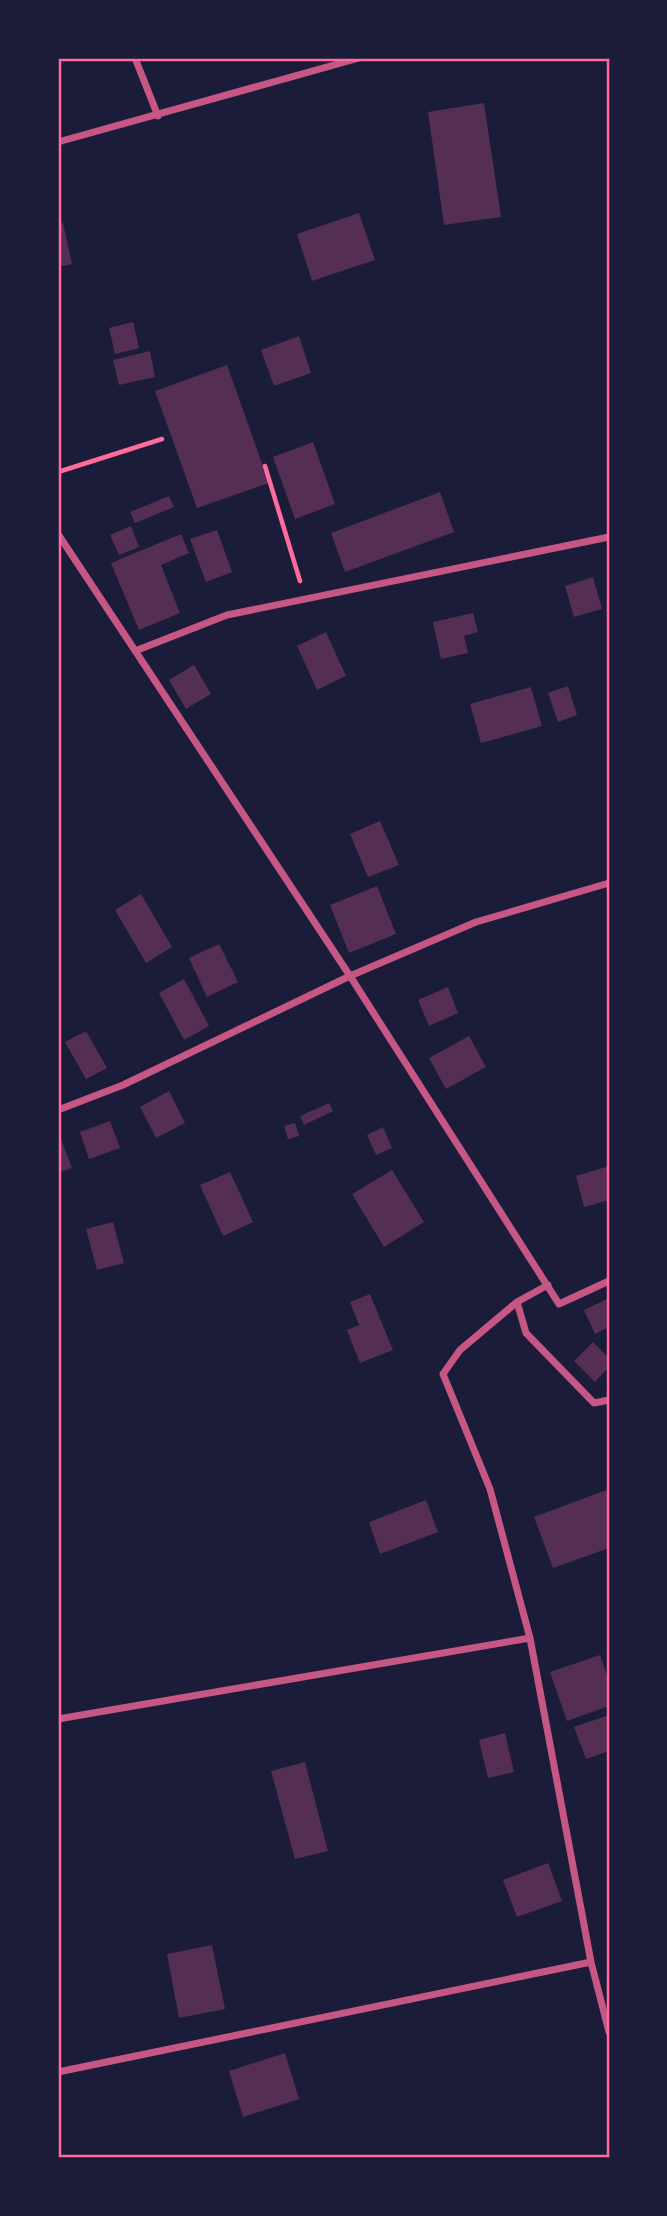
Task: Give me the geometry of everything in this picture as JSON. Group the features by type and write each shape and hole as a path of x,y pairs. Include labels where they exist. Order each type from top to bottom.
{"street":[{"path":"135,58 158,116"},
{"path":"58,142 359,58"},
{"path":"58,534 350,976 559,1304 609,1281"},
{"path":"135,651 227,615 609,537"},
{"path":"58,1110 123,1085 350,976 476,922 609,883"},
{"path":"548,1285 517,1302 460,1350 443,1374 490,1489 530,1638 591,1962 609,2032"},
{"path":"517,1302 526,1333 594,1403 609,1400"},
{"path":"58,1719 530,1638"},
{"path":"58,2071 591,1962"}],"path":[{"path":"58,472 162,439"},
{"path":"265,466 305,599"}],"building":[{"path":"484,103 501,217 444,225 428,112"},
{"path":"359,213 375,260 312,281 297,234"},
{"path":"63,223 72,264 58,267 58,224"},
{"path":"133,322 139,348 115,354 109,328"},
{"path":"299,336 311,373 274,386 261,350"},
{"path":"150,351 155,377 119,385 113,360"},
{"path":"227,365 269,483 197,508 155,391"},
{"path":"313,442 335,504 295,519 273,457"},
{"path":"440,492 454,532 345,572 331,533"},
{"path":"169,496 174,507 135,523 130,512"},
{"path":"131,526 139,547 119,555 110,535"},
{"path":"217,530 232,572 206,582 190,539"},
{"path":"181,534 189,553 161,565 180,613 139,630 111,563"},
{"path":"593,577 602,609 574,617 565,586"},
{"path":"473,613 478,632 464,636 468,653 441,659 433,622"},
{"path":"326,632 346,676 317,690 297,646"},
{"path":"194,665 211,694 186,709 169,680"},
{"path":"568,686 577,715 558,722 548,693"},
{"path":"531,687 542,726 481,743 470,704"},
{"path":"380,821 399,865 368,877 350,834"},
{"path":"377,886 396,934 349,953 330,905"},
{"path":"141,894 172,947 146,963 115,910"},
{"path":"219,944 238,982 207,997 189,958"},
{"path":"184,979 209,1026 184,1040 159,993"},
{"path":"448,987 458,1013 429,1026 418,1000"},
{"path":"86,1031 107,1068 86,1079 65,1042"},
{"path":"469,1036 486,1067 446,1089 429,1058"},
{"path":"169,1091 185,1123 156,1138 140,1107"},
{"path":"329,1103 333,1111 304,1125 300,1116"},
{"path":"110,1121 120,1148 89,1159 80,1132"},
{"path":"295,1123 299,1136 288,1139 284,1126"},
{"path":"383,1127 392,1148 376,1155 367,1135"},
{"path":"61,1139 72,1168 58,1173 58,1141"},
{"path":"609,1166 609,1200 584,1207 576,1176"},
{"path":"392,1170 424,1222 384,1247 352,1194"},
{"path":"230,1172 253,1222 223,1236 200,1185"},
{"path":"113,1222 124,1263 97,1270 86,1229"},
{"path":"370,1294 393,1350 360,1363 347,1330 359,1325 350,1302"},
{"path":"609,1298 609,1327 595,1334 584,1310"},
{"path":"593,1342 609,1358 609,1367 595,1382 574,1361"},
{"path":"606,1490 609,1498 609,1548 553,1568 534,1517"},
{"path":"426,1500 438,1532 380,1554 369,1522"},
{"path":"600,1655 609,1681 609,1706 567,1721 550,1672"},
{"path":"609,1715 609,1751 586,1759 574,1727"},
{"path":"505,1733 514,1772 488,1778 479,1740"},
{"path":"305,1762 328,1851 295,1859 271,1771"},
{"path":"548,1863 562,1901 517,1917 503,1880"},
{"path":"212,1945 225,2009 179,2018 167,1954"},
{"path":"285,2053 299,2099 243,2117 229,2071"}]}
